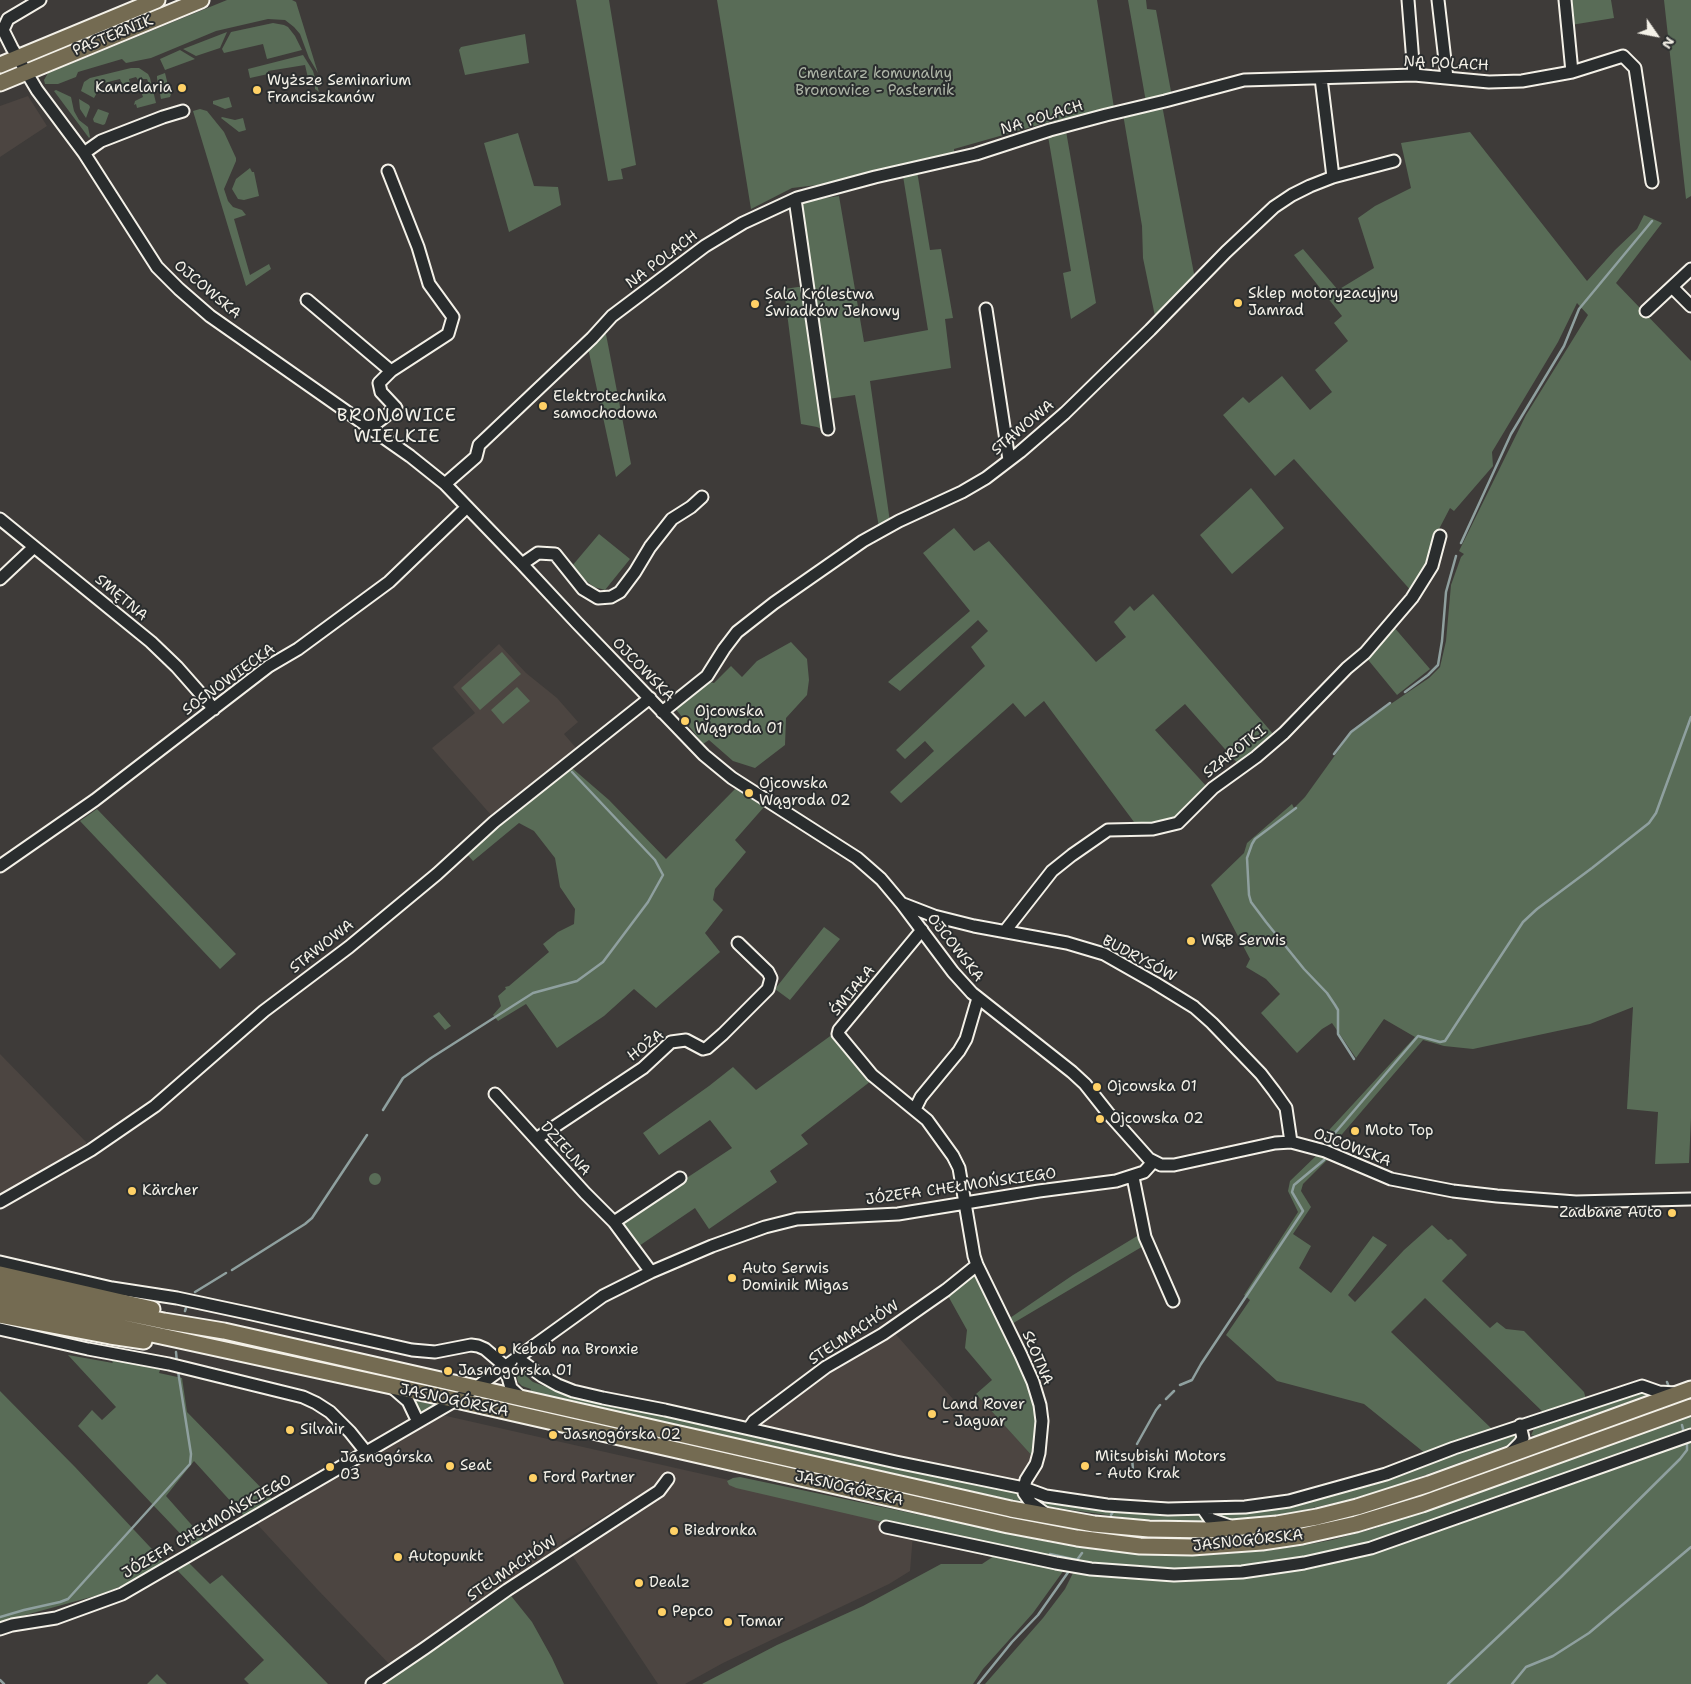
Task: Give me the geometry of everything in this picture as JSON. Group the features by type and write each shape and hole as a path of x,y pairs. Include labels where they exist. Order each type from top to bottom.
{"main road":[{"name":"PASTERNIK","path":"0,65 157,0"},
{"name":"PASTERNIK","path":"0,84 201,0"},
{"path":"0,1274 168,1313 200,1326"},
{"name":"JASNOGÓRSKA","path":"0,1287 164,1322 200,1326 1051,1517 1094,1524 1149,1529 1202,1530 1236,1528 1296,1521 1358,1507 1399,1495 1685,1392"},
{"name":"JASNOGÓRSKA","path":"0,1301 158,1334 196,1345 456,1400 1053,1534 1121,1544 1184,1547 1231,1545 1283,1539 1330,1530 1431,1501 1691,1407"},
{"path":"0,1315 110,1336 168,1344 196,1345"}],"street":[{"name":"OJCOWSKA","path":"40,0 8,18 3,30 17,58 37,90 84,153 157,267 210,316 410,456 444,484 704,755 720,769 857,858 881,879 953,972 978,998 1085,1084 1152,1162 1165,1166 1174,1165 1275,1143 1291,1142 1325,1150 1391,1179 1453,1191 1576,1202 1691,1199"},
{"path":"1408,0 1414,75"},
{"path":"1438,0 1447,78"},
{"path":"1565,0 1572,72"},
{"name":"NA POLACH","path":"444,484 476,457 479,445 592,338 612,316 705,246 743,223 795,199 875,177 976,154 1050,130 1244,80 1414,75 1489,82 1522,80 1572,72 1623,56 1635,68 1652,182"},
{"path":"1321,78 1333,177"},
{"path":"84,153 101,141 183,111"},
{"name":"STAWOWA","path":"662,712 707,676 737,632 774,603 863,541 899,521 962,492 986,478 1009,460 1065,413 1214,264 1272,209 1292,195 1333,177 1394,161"},
{"path":"370,428 396,408 381,392 379,383 391,371 448,334 453,317 429,284 418,247 388,171"},
{"path":"795,199 828,429"},
{"path":"1646,310 1691,269"},
{"path":"1672,286 1691,306"},
{"path":"307,300 391,371"},
{"path":"986,309 1009,460"},
{"path":"522,564 538,553 554,554 583,589 598,598 611,598 620,592 636,572 650,547 672,519 691,507 702,497"},
{"name":"SOSNOWIECKA","path":"0,866 95,800 270,666 298,649 389,582 466,508"},
{"name":"SMĘTNA","path":"0,519 151,642 177,667 214,709"},
{"name":"SZAROTKI","path":"1004,931 1052,871 1072,855 1108,830 1153,829 1178,823 1213,788 1256,757 1284,733 1365,652 1412,598 1432,566 1440,536"},
{"path":"0,579 34,547"},
{"name":"STAWOWA","path":"0,1202 91,1150 155,1106 264,1011 349,946 437,874 494,822 650,698"},
{"name":"BUDRYSÓW","path":"902,904 934,916 974,926 1066,943 1104,954 1194,1007 1212,1023 1274,1090 1286,1108 1291,1142"},
{"name":"ŚMIAŁA","path":"922,930 839,1030 838,1034 872,1075 927,1120 953,1156 962,1180 964,1202"},
{"name":"HOŻA","path":"536,1139 643,1068 671,1042 686,1040 703,1049 708,1048 723,1034 768,989 771,978 768,972 738,943"},
{"path":"915,1109 921,1097 959,1051 966,1039 978,998"},
{"name":"DZIELNA","path":"495,1094 584,1193 614,1222 651,1272"},
{"name":"JÓZEFA CHEŁMOŃSKIEGO","path":"0,1629 12,1625 56,1618 122,1594 474,1389 603,1296 651,1272 712,1246 797,1219 898,1214 1039,1190 1116,1181 1133,1177 1147,1170 1152,1162"},
{"path":"1133,1177 1145,1238 1173,1301"},
{"path":"614,1222 680,1178"},
{"name":"SŁOTNA","path":"964,1202 977,1265 1021,1355 1033,1382 1040,1405 1042,1421 1039,1453 1036,1464 1026,1480 1024,1488"},
{"path":"0,1262 112,1288 177,1298 412,1350 435,1352 471,1345 478,1346 485,1349 505,1366 511,1388 524,1399"},
{"name":"STELMACHÓW","path":"749,1428 754,1421 826,1367 883,1334 946,1290 977,1265"},
{"path":"0,1330 169,1364 303,1397 330,1412 366,1452"},
{"path":"517,1358 548,1380 573,1391 1024,1488 1046,1496 1139,1508 1203,1509 1245,1507 1289,1501 1386,1474 1520,1425 1642,1386 1653,1390 1685,1392"},
{"path":"391,1387 401,1393 408,1401 418,1422"},
{"path":"1505,1457 1523,1438 1520,1425"},
{"path":"886,1527 1091,1569 1174,1575 1274,1568 1345,1555 1371,1548 1691,1435"},
{"name":"STELMACHÓW","path":"372,1684 507,1590 659,1491 668,1479"},
{"path":"1024,1488 1031,1502 1051,1517"},
{"path":"1203,1509 1212,1521 1236,1528"}],"shaded area":[{"path":"28,96 47,126 0,157 0,106"},
{"path":"499,644 526,673 557,698 578,722 564,734 576,748 491,815 432,748 475,713 453,687"},
{"path":"0,1054 87,1143 0,1197"},
{"path":"892,1330 960,1407 976,1394 1034,1458 1018,1484 760,1427 758,1422 829,1369"},
{"path":"442,1415 914,1522 910,1571 889,1584 723,1663 685,1684 658,1684 570,1552 623,1516 618,1508 562,1542 560,1551 392,1667 256,1523"}],"green space":[{"path":"227,0 292,0 296,2 318,73 309,58 300,34 294,27 285,20 268,19 216,31 151,58 126,63 122,59 78,72 76,77 58,84 45,84 44,80 48,73"},
{"path":"576,0 609,0 636,165 621,169 623,179 608,181"},
{"name":"Cmentarz komunalny Bronowice - Pasternik","path":"717,0 1097,0 1114,108 1049,122 954,149 954,153 826,184 792,188 751,209"},
{"path":"1128,0 1146,0 1147,9 1156,10 1172,97 1146,102"},
{"path":"1568,0 1611,0 1614,18 1571,25"},
{"path":"1664,0 1691,0 1691,196 1686,199"},
{"path":"273,23 288,27 302,50 267,59 263,44 224,53 222,49 231,32"},
{"path":"227,32 220,48 196,56 183,49"},
{"path":"525,34 529,63 465,75 459,50 461,47"},
{"path":"180,50 195,59 165,70 160,59"},
{"path":"303,55 313,71 319,92 315,89 315,84 307,84 306,79 308,78 305,65 268,71 268,74 250,78 248,69"},
{"path":"131,68 139,68 148,74 156,103 137,108 136,104 134,105 135,101 143,97 142,94 147,93 150,86 147,79 142,79 142,77 138,80 136,77 129,79 130,83 125,85 122,84 120,79 96,85 99,89 94,98 81,91 84,82 90,78"},
{"path":"165,73 167,87 171,90 171,94 170,97 161,99 157,76"},
{"path":"56,90 71,97 74,111 79,120 88,127 89,138 54,91"},
{"path":"229,97 232,107 225,109 213,104 213,101"},
{"path":"79,99 90,107 86,118 80,109"},
{"path":"1162,105 1195,279 1156,321 1143,258 1142,226 1123,114"},
{"path":"98,109 109,113 103,125 94,122 93,119"},
{"path":"200,109 207,111 224,132 236,158 224,189 228,201 233,207 242,210 246,215 234,219 250,275 269,264 271,269 246,286 193,111"},
{"path":"222,117 235,120 243,118 246,130 239,132"},
{"path":"1066,131 1096,303 1071,319 1063,273 1071,271 1048,136"},
{"path":"1470,132 1587,281 1637,229 1644,215 1662,223 1616,283 1691,361 1691,1118 1689,1163 1655,1164 1658,1112 1627,1109 1633,1007 1590,1024 1473,1049 1444,1046 1423,1040 1331,1147 1324,1143 1330,1129 1415,1037 1384,1019 1356,1058 1332,1023 1322,1029 1297,1053 1261,1013 1280,994 1266,979 1246,967 1250,959 1211,885 1244,853 1247,843 1292,804 1294,808 1305,797 1351,733 1429,678 1440,667 1446,641 1451,585 1461,557 1464,554 1459,551 1526,415 1588,315 1577,303 1558,342 1492,452 1493,466 1454,511 1450,508 1438,531 1433,550 1413,593 1294,459 1275,476 1223,415 1243,397 1249,403 1282,376 1310,410 1332,392 1315,370 1348,341 1334,323 1342,316 1294,255 1303,249 1338,290 1374,268 1358,218 1375,206 1411,188 1401,143"},
{"path":"518,133 534,186 558,187 561,205 509,232 484,143"},
{"path":"250,168 254,172 259,196 244,200 238,199 232,189 236,179"},
{"path":"917,171 930,250 941,249 953,318 945,319 951,368 870,381 890,522 879,527 855,395 828,399 826,431 801,424 784,289 805,286 792,203 839,196 864,342 928,330 903,176"},
{"path":"605,329 631,464 616,477 588,348"},
{"path":"1251,488 1284,528 1232,574 1200,535"},
{"path":"954,528 974,551 989,541 1096,662 1126,637 1114,622 1130,606 1134,611 1153,594 1274,735 1239,765 1185,704 1155,730 1208,788 1179,816 1165,822 1134,822 1044,701 1025,717 1013,703 901,803 890,792 934,751 925,741 905,759 896,750 985,666 971,647 988,631 978,620 900,691 888,682 970,611 923,553"},
{"path":"599,534 630,559 605,590 594,587 572,566"},
{"path":"1393,626 1430,669 1397,695 1365,656"},
{"path":"791,642 807,659 809,680 807,695 786,718 785,745 755,768 733,761 709,740 703,744 675,708 709,682 714,683 731,666 742,677 757,661"},
{"path":"502,652 521,674 480,710 461,688"},
{"path":"517,687 530,701 503,724 491,710"},
{"path":"572,768 609,800 666,859 736,788 764,807 735,840 746,852 715,889 713,900 723,910 705,933 720,952 656,1008 634,989 604,1016 557,1048 526,1004 498,1021 493,1015 501,1006 498,996 506,989 505,987 509,986 549,952 543,944 558,932 574,924 575,909 560,887 555,858 534,831 519,823 473,861 467,854 540,791"},
{"path":"97,809 236,954 220,969 80,821"},
{"path":"824,927 840,939 790,1000 775,989"},
{"path":"439,1012 451,1026 445,1030 433,1016"},
{"path":"833,1034 861,1072 871,1081 801,1135 808,1144 770,1171 777,1182 709,1229 695,1208 636,1248 620,1222 732,1148 710,1120 659,1155 643,1133 733,1067 756,1090"},
{"path":"1318,1154 1330,1157 1303,1184 1301,1191 1311,1207 1293,1234 1311,1246 1299,1268 1331,1293 1373,1236 1387,1245 1348,1295 1355,1302 1404,1250 1432,1225 1448,1240 1451,1239 1467,1255 1442,1281 1490,1328 1497,1322 1506,1329 1524,1331 1584,1392 1586,1399 1544,1413 1425,1298 1391,1332 1492,1429 1426,1454 1364,1404 1277,1381 1226,1335 1250,1300 1244,1295 1298,1212 1288,1191 1290,1181"},
{"path":"375,1173 381,1179 375,1185 369,1179"},
{"path":"1142,1233 1145,1245 1010,1325 1007,1320 1073,1275"},
{"path":"971,1274 977,1274 1029,1387 1036,1407 1038,1427 1034,1458 976,1394 992,1380 965,1348 967,1330 947,1294"},
{"path":"68,1355 113,1363 109,1357 161,1367 159,1373 182,1378 187,1412 273,1500 244,1516 194,1461 166,1496 205,1540 193,1547 78,1426 92,1410 102,1420 116,1407"},
{"path":"522,1368 528,1370 527,1377 533,1382 560,1392 1008,1491 1013,1490 1017,1492 1022,1500 1017,1501 530,1392 531,1389 522,1386 518,1382 516,1372"},
{"path":"0,1391 75,1467 165,1563 133,1581 102,1594 0,1622"},
{"path":"1644,1391 1649,1394 1535,1436 1531,1435 1534,1429 1542,1424"},
{"path":"416,1401 433,1405 421,1414 414,1404"},
{"path":"1691,1416 1691,1431 1393,1539 1306,1560 1190,1572 1088,1565 926,1532 736,1488 729,1485 727,1481 740,1477 1053,1543 1103,1551 1168,1556 1211,1555 1300,1546 1373,1529"},
{"path":"1517,1431 1520,1436 1511,1444 1384,1490 1300,1511 1258,1518 1229,1520 1214,1516 1214,1513 1238,1511"},
{"path":"1691,1439 1691,1684 985,1684 1043,1618 1065,1589 1074,1571 1182,1582 1308,1566"},
{"path":"1032,1495 1199,1514 1205,1521 1135,1519 1045,1506 1035,1502"},
{"path":"994,1556 1064,1570 1033,1613 983,1669 973,1684 702,1684 777,1645 863,1606 941,1564 982,1564"},
{"path":"188,1562 210,1584 222,1575 328,1684 249,1684 244,1679 264,1660 176,1569"},
{"path":"508,1592 532,1622 564,1684 380,1684"},
{"path":"157,1674 167,1684 147,1684"}],"waterway":[{"path":"1461,543 1511,434 1564,346 1579,309 1652,221"},
{"path":"1405,692 1438,665 1446,592 1456,556"},
{"path":"1334,754 1351,732 1390,703"},
{"path":"1328,1141 1418,1036 1440,1042 1445,1041 1523,922 1537,909 1649,823 1656,813 1691,717"},
{"path":"383,1110 403,1078 431,1058 533,993 577,981 603,962 648,902 663,875 655,860 572,772"},
{"path":"1296,808 1255,839 1252,844 1247,858 1249,895 1251,902 1266,922 1304,969 1327,993 1335,1005 1338,1010 1338,1034 1354,1059"},
{"path":"232,1270 312,1218 367,1135"},
{"path":"1180,1385 1192,1380 1303,1211 1292,1192 1294,1185 1324,1160"},
{"path":"195,1292 226,1273"},
{"path":"176,1352 177,1363"},
{"path":"0,1617 68,1599 190,1464 191,1454 178,1371"},
{"path":"1667,1382 1669,1387"},
{"path":"1166,1399 1174,1391"},
{"path":"1137,1444 1160,1405"},
{"path":"1682,1425 1684,1433"},
{"path":"1448,1684 1561,1577 1680,1459 1687,1450 1687,1441"},
{"path":"1132,1458 1132,1476"},
{"path":"1111,1515 1114,1510"},
{"path":"1512,1684 1526,1667 1553,1656 1589,1633 1691,1547"},
{"path":"1077,1560 1082,1553"},
{"path":"1050,1554 1077,1560"},
{"path":"978,1684 1012,1642 1038,1615 1069,1571"},
{"path":"0,1680 4,1684"}],"place":[{"name":"Kancelaria","path":"182,88"},
{"name":"Wyższe Seminarium Franciszkanów","path":"257,90"},
{"name":"Sklep motoryzacyjny Jamrad","path":"1238,303"},
{"name":"Sala Królestwa Świadków Jehowy","path":"755,304"},
{"name":"Elektrotechnika samochodowa","path":"543,406"},
{"name":"Ojcowska Wągroda 01","path":"685,721"},
{"name":"Ojcowska Wągroda 02","path":"749,793"},
{"name":"W&B Serwis","path":"1191,941"},
{"name":"Ojcowska 01","path":"1097,1087"},
{"name":"Ojcowska 02","path":"1100,1119"},
{"name":"Moto Top","path":"1355,1131"},
{"name":"Kärcher","path":"132,1191"},
{"name":"Zadbane Auto","path":"1672,1213"},
{"name":"Auto Serwis Dominik Migas","path":"732,1278"},
{"name":"Kebab na Bronxie","path":"502,1350"},
{"name":"Jasnogórska 01","path":"448,1371"},
{"name":"Land Rover - Jaguar","path":"932,1414"},
{"name":"Silvair","path":"290,1430"},
{"name":"Jasnogórska 02","path":"553,1435"},
{"name":"Seat","path":"450,1466"},
{"name":"Mitsubishi Motors - Auto Krak","path":"1085,1466"},
{"name":"Jasnogórska 03","path":"330,1467"},
{"name":"Ford Partner","path":"533,1478"},
{"name":"Biedronka","path":"674,1531"},
{"name":"Autopunkt","path":"398,1557"},
{"name":"Dealz","path":"639,1583"},
{"name":"Pepco","path":"662,1612"},
{"name":"Tomar","path":"728,1622"}],"district":[{"name":"BRONOWICE WIELKIE","path":"397,426"}]}
